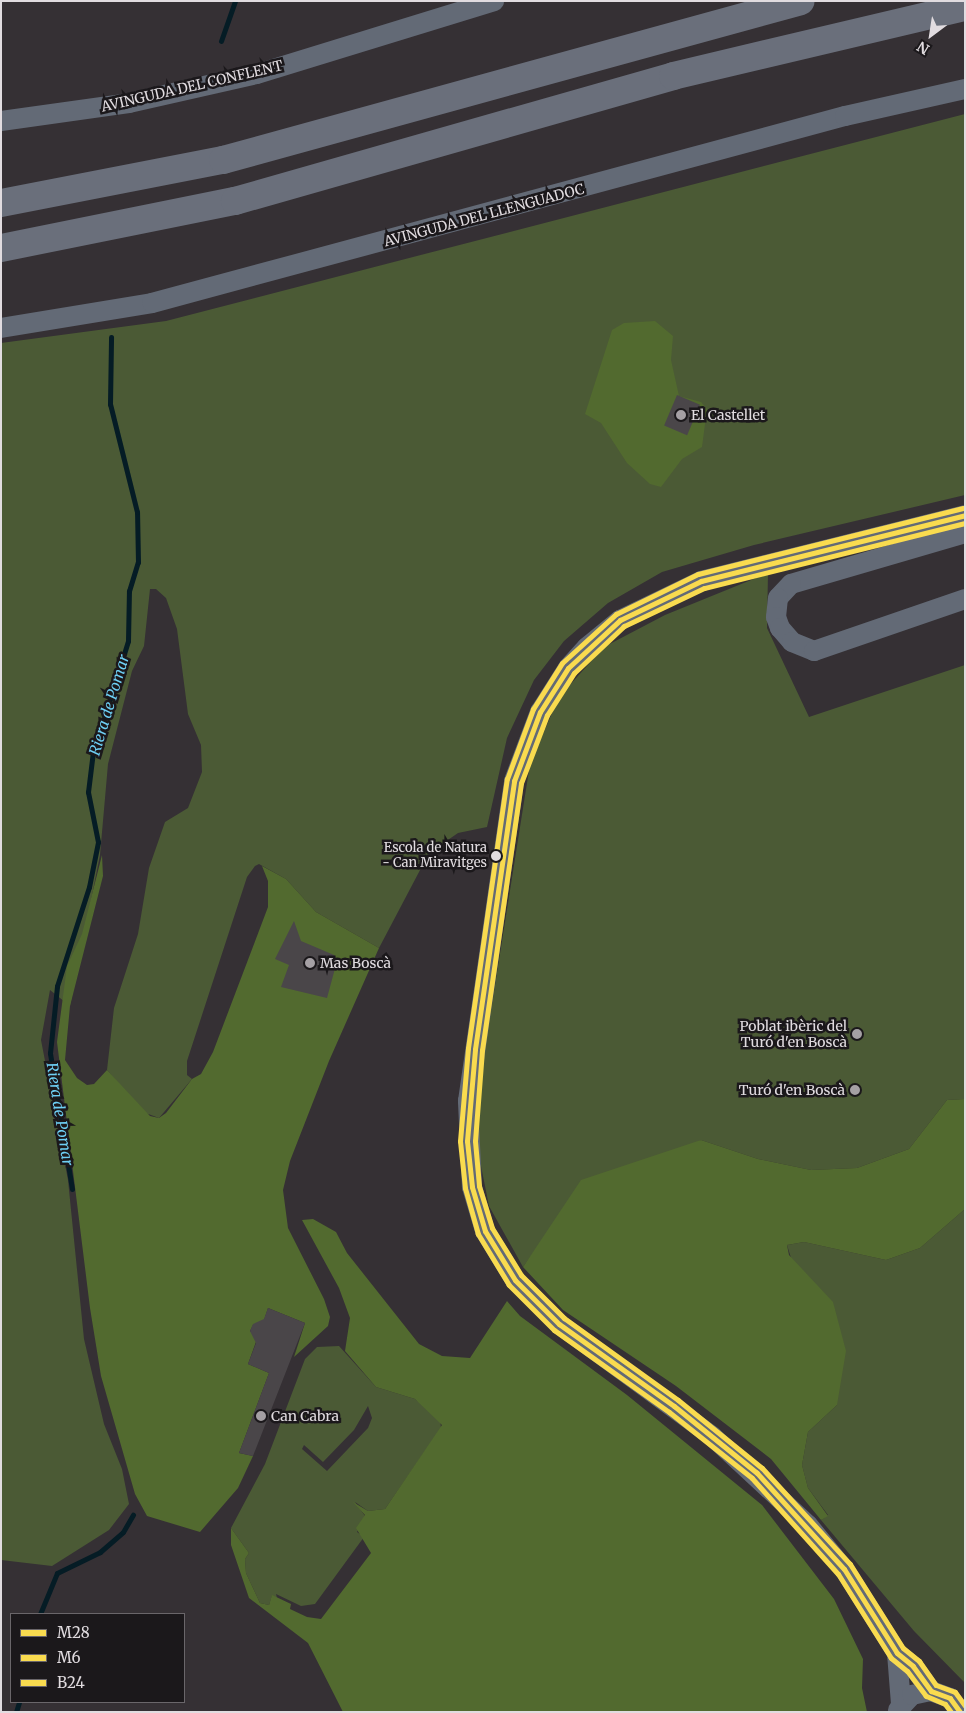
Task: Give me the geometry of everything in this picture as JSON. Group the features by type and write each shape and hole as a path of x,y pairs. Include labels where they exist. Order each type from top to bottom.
{"highway":[{"path":"1,203 242,156 801,1"},
{"path":"1,248 235,201 673,76 965,7"}],"street":[{"name":"AVINGUDA DEL CONFLENT","path":"1,121 129,103 257,74 494,1"},
{"name":"AVINGUDA DEL LLENGUADOC","path":"1,328 152,303 845,116 965,89"},
{"path":"931,1691 913,1666 897,1653 844,1569 757,1473 674,1406 559,1324 515,1280 485,1231 472,1187 468,1101 514,781 536,719 568,668 587,647 620,620 701,581 965,515"},
{"path":"965,533 791,584 778,598 776,617 780,628 792,642 814,651 965,599"},
{"path":"897,1653 899,1708"},
{"path":"899,1708 912,1695 931,1691 950,1698 960,1712"}],"green space":[{"path":"965,114 965,495 754,545 662,572 608,603 564,641 534,680 507,738 487,827 458,833 429,853 379,948 316,912 286,879 259,864 255,866 247,877 187,1061 187,1075 192,1079 159,1118 143,1112 107,1070 114,1008 138,934 149,868 165,822 188,808 202,772 201,745 188,714 177,629 166,598 156,589 150,589 144,646 132,671 108,764 100,855 70,1006 50,990 41,1040 68,1180 84,1339 104,1424 122,1469 129,1504 109,1530 52,1566 1,1560 1,343 166,321"},
{"path":"655,321 673,336 671,360 679,396 701,402 707,409 702,447 682,459 661,487 650,484 627,463 601,423 585,414 612,330 624,323"},
{"path":"768,573 767,628 809,717 965,665 965,1099 947,1100 909,1149 857,1168 811,1170 758,1159 701,1140 551,1228 523,1267 489,1206 479,1156 477,1099 530,764 559,697 604,647 665,615"},
{"path":"102,855 103,876 70,1006 65,1060 77,1078 87,1085 94,1084 107,1070 150,1116 159,1118 166,1113 192,1079 201,1074 213,1052 268,907 268,881 262,866 286,879 316,912 379,948 329,1061 290,1161 283,1190 288,1228 324,1299 330,1317 328,1326 294,1357 305,1323 268,1308 263,1323 253,1325 250,1331 257,1339 248,1364 269,1373 239,1453 253,1456 238,1488 200,1532 147,1516 135,1494 101,1376 90,1308 57,1042 67,966 82,934"},
{"path":"965,1099 965,1209 920,1248 886,1260 804,1242 787,1245 789,1255 833,1302 846,1351 837,1405 808,1432 802,1465 808,1488 828,1516 821,1520 771,1459 676,1386 563,1310 523,1267 581,1180 701,1140 758,1159 811,1170 857,1168 909,1149 947,1100"},
{"path":"965,1209 965,1683 914,1631 821,1520 828,1515 808,1488 802,1465 808,1432 837,1405 787,1245 804,1242 886,1260 920,1248"},
{"path":"313,1219 336,1232 347,1253 419,1344 442,1356 470,1358 507,1301 520,1316 627,1395 762,1505 834,1599 863,1659 862,1688 867,1712 343,1712 308,1643 249,1598 231,1545 231,1528 249,1553 245,1559 246,1573 260,1603 269,1605 272,1595 291,1604 290,1609 307,1617 321,1619 371,1553 356,1528 365,1515 353,1502 368,1511 385,1509 442,1425 415,1399 376,1387 345,1351 350,1318 339,1288 302,1220"},
{"path":"339,1346 376,1387 415,1399 440,1418 441,1428 385,1509 368,1511 355,1502 365,1516 357,1532 364,1537 315,1604 301,1606 276,1594 277,1598 272,1596 269,1605 260,1603 246,1573 245,1559 249,1553 231,1528 265,1464 305,1359 317,1347","holes":["368,1406 372,1418 368,1428 327,1471 302,1449 304,1445 323,1462 354,1430"]}],"building":[{"name":"El Castellet","path":"677,395 700,405 687,435 664,425"},
{"name":"Mas Boscà","path":"294,921 301,941 334,955 337,961 327,998 281,987 289,965 275,959"},
{"name":"Can Cabra","path":"268,1308 305,1323 253,1456 239,1453 269,1373 248,1364 256,1343 250,1331 253,1324 264,1319"}],"waterway":[{"name":"Riera de Pomar","path":"221,41 235,1"},
{"name":"Riera de Pomar","path":"72,1189 50,1053 57,986 89,887 98,842 88,792 93,754 128,641 129,591 138,562 137,512 110,404 111,337"},
{"name":"Riera de Pomar","path":"40,1613 57,1573 100,1552 123,1532 133,1515"},
{"name":"Riera de Pomar","path":"16,1712 19,1703"}],"transit line":[{"name":"B24","path":"951,1712 945,1704 926,1696 907,1671 891,1658 838,1574 752,1478 669,1412 554,1330 509,1285 478,1234 465,1188 460,1141 468,1048 507,779 533,709 562,663 616,614 698,574 963,508"},
{"name":"M28","path":"960,1712 950,1698 931,1691 913,1666 897,1653 844,1569 757,1473 674,1406 559,1324 515,1280 485,1231 472,1187 467,1141 475,1049 514,781 540,712 568,668 620,620 701,581 965,515"},
{"name":"M6","path":"965,523 704,588 624,626 574,673 547,715 521,783 482,1050 475,1141 479,1186 492,1228 521,1275 564,1318 678,1400 762,1468 850,1564 903,1648 919,1661 936,1685 955,1692 965,1706"}],"place":[{"name":"El Castellet","path":"681,415"},
{"name":"Escola de Natura - Can Miravitges","path":"496,856"},
{"name":"Mas Boscà","path":"310,963"},
{"name":"Poblat ibèric del Turó d'en Boscà","path":"857,1034"},
{"name":"Turó d'en Boscà","path":"855,1090"},
{"name":"Can Cabra","path":"261,1416"}]}
